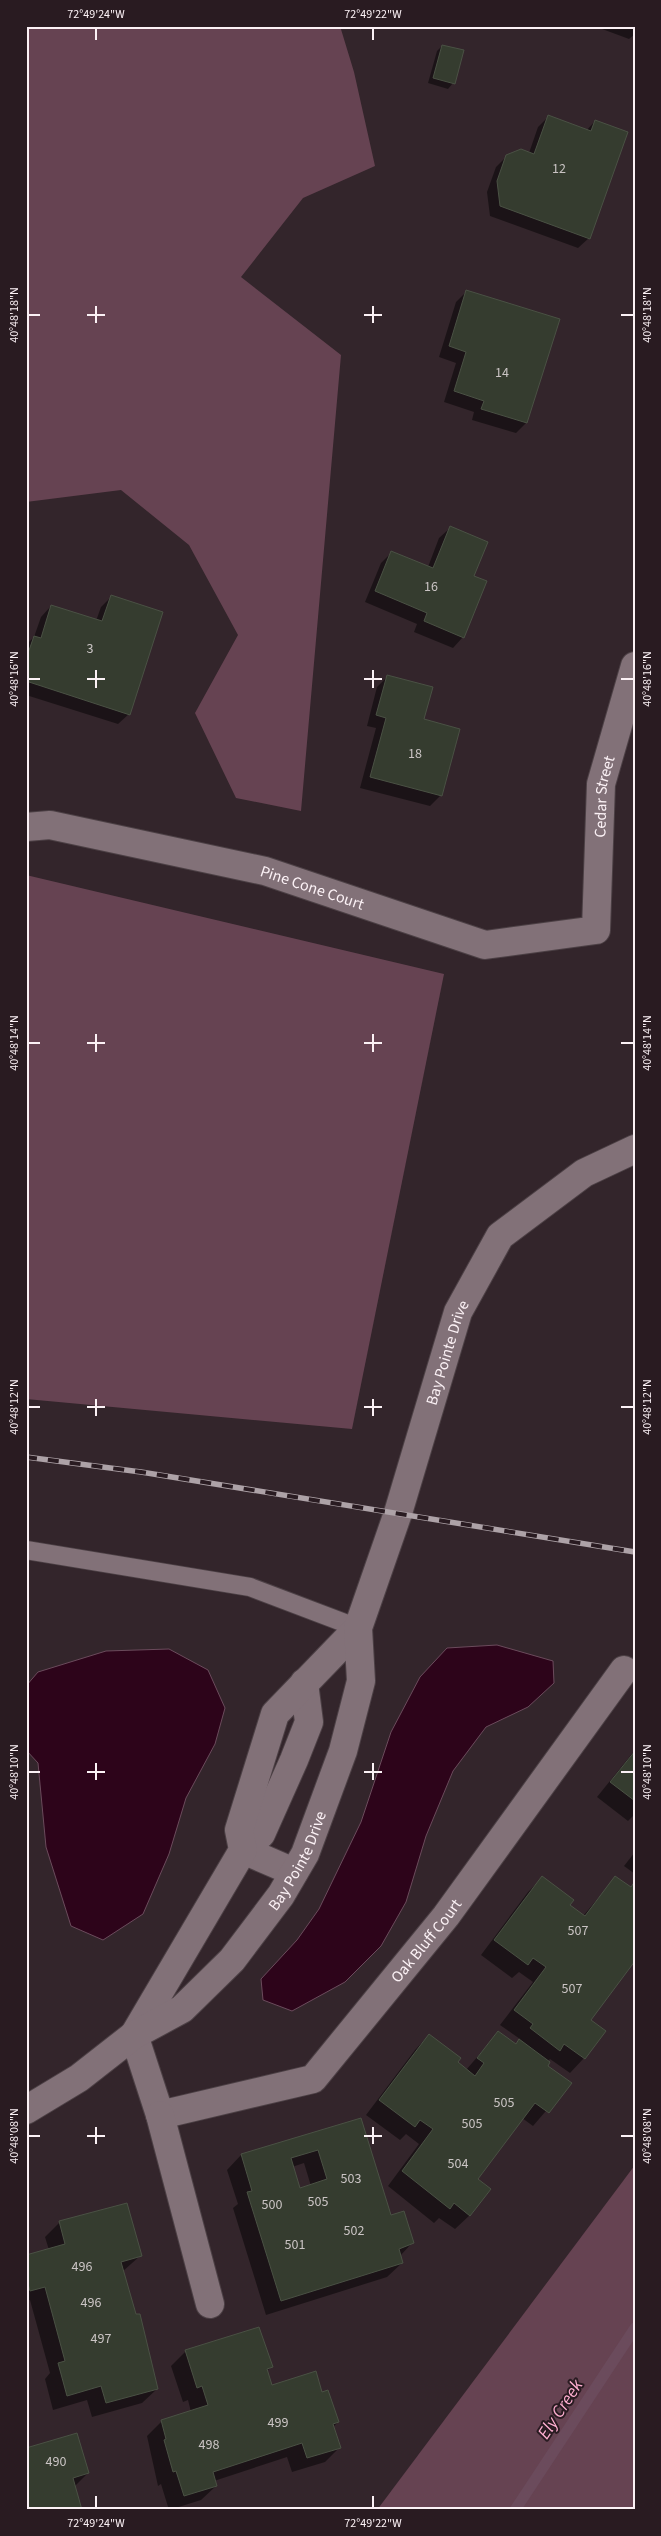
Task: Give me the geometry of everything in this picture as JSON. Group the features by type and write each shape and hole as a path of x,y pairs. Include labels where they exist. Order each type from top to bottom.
{"street":[{"name":"Cedar Street","path":"596,930 602,784 635,666"},
{"name":"Pine Cone Court","path":"26,827 50,825 265,871 485,945 596,930"},
{"name":"Bay Pointe Drive","path":"26,2110 79,2078 134,2035 182,2009 232,1960 281,1895 304,1854 343,1751 361,1681 358,1628 398,1513 458,1312 500,1236 584,1174 635,1149"},
{"name":"Bay Pointe Drive","path":"134,2035 243,1850 261,1834 294,1760 308,1722 304,1683 358,1628"},
{"name":"Oak Bluff Court","path":"160,2115 313,2079 446,1916 624,1670"},
{"path":"243,1850 294,1872"},
{"path":"134,2035 160,2115 210,2304"}],"lane":[{"path":"26,1550 250,1587 358,1628"}],"shaded area":[{"path":"26,26 340,26 354,72 375,166 303,198 241,277 341,355 301,811 236,798 195,713 238,635 189,545 121,490 26,502"},
{"path":"26,875 444,974 352,1429 26,1399"},
{"path":"497,1645 553,1661 554,1683 528,1707 486,1727 453,1771 426,1836 406,1902 381,1946 345,1982 292,2011 263,2000 261,1979 297,1940 319,1909 361,1822 391,1732 420,1677 447,1648"},
{"path":"169,1649 208,1670 225,1708 215,1744 186,1798 169,1854 143,1914 103,1940 71,1926 46,1847 38,1763 26,1750 26,1686 38,1672 106,1651"},
{"path":"635,2165 635,2510 377,2510"}],"building":[{"path":"442,45 464,50 455,84 433,78"},
{"path":"548,115 591,131 595,120 628,132 590,239 500,206 497,181 506,155 521,149 534,154"},
{"path":"466,290 560,319 527,423 481,409 484,401 454,391 466,352 449,346"},
{"path":"450,526 488,542 474,576 487,581 464,638 424,621 427,613 375,591 391,551 433,568"},
{"path":"111,595 163,612 130,715 26,681 26,659 34,636 41,638 51,605 102,621"},
{"path":"387,675 433,687 424,719 460,729 442,796 370,777 386,718 376,715"},
{"path":"635,1751 635,1801 610,1782"},
{"path":"542,1876 574,1900 570,1905 585,1916 615,1876 631,1887 635,1881 635,1961 591,2020 606,2031 585,2059 564,2044 560,2051 530,2028 533,2024 514,2010 546,1967 533,1958 528,1965 494,1940"},
{"path":"498,2031 516,2044 519,2039 550,2062 548,2066 572,2083 549,2113 535,2103 478,2179 491,2189 470,2216 454,2203 450,2209 402,2171 433,2129 420,2120 415,2127 379,2100 429,2034 461,2058 458,2062 475,2076 484,2063 477,2058"},
{"path":"361,2118 391,2215 404,2211 414,2243 399,2249 403,2263 281,2301 247,2192 252,2191 241,2154","holes":["318,2150 327,2179 300,2188 291,2158"]},
{"path":"127,2203 142,2256 121,2262 136,2314 140,2314 158,2389 106,2403 101,2386 67,2396 58,2363 65,2361 45,2287 30,2291 26,2277 26,2255 65,2244 59,2221"},
{"path":"259,2327 273,2367 267,2369 272,2385 316,2371 322,2392 328,2390 339,2422 333,2424 341,2448 307,2458 302,2443 213,2472 217,2486 184,2496 176,2471 173,2472 164,2440 166,2439 161,2420 208,2405 202,2386 197,2388 185,2350"},
{"path":"77,2433 89,2473 73,2478 82,2510 26,2510 26,2448"}],"waterway":[{"name":"Ely Creek","path":"515,2510 635,2328"}],"railway":[{"path":"26,1457 141,1472 635,1552"}]}
